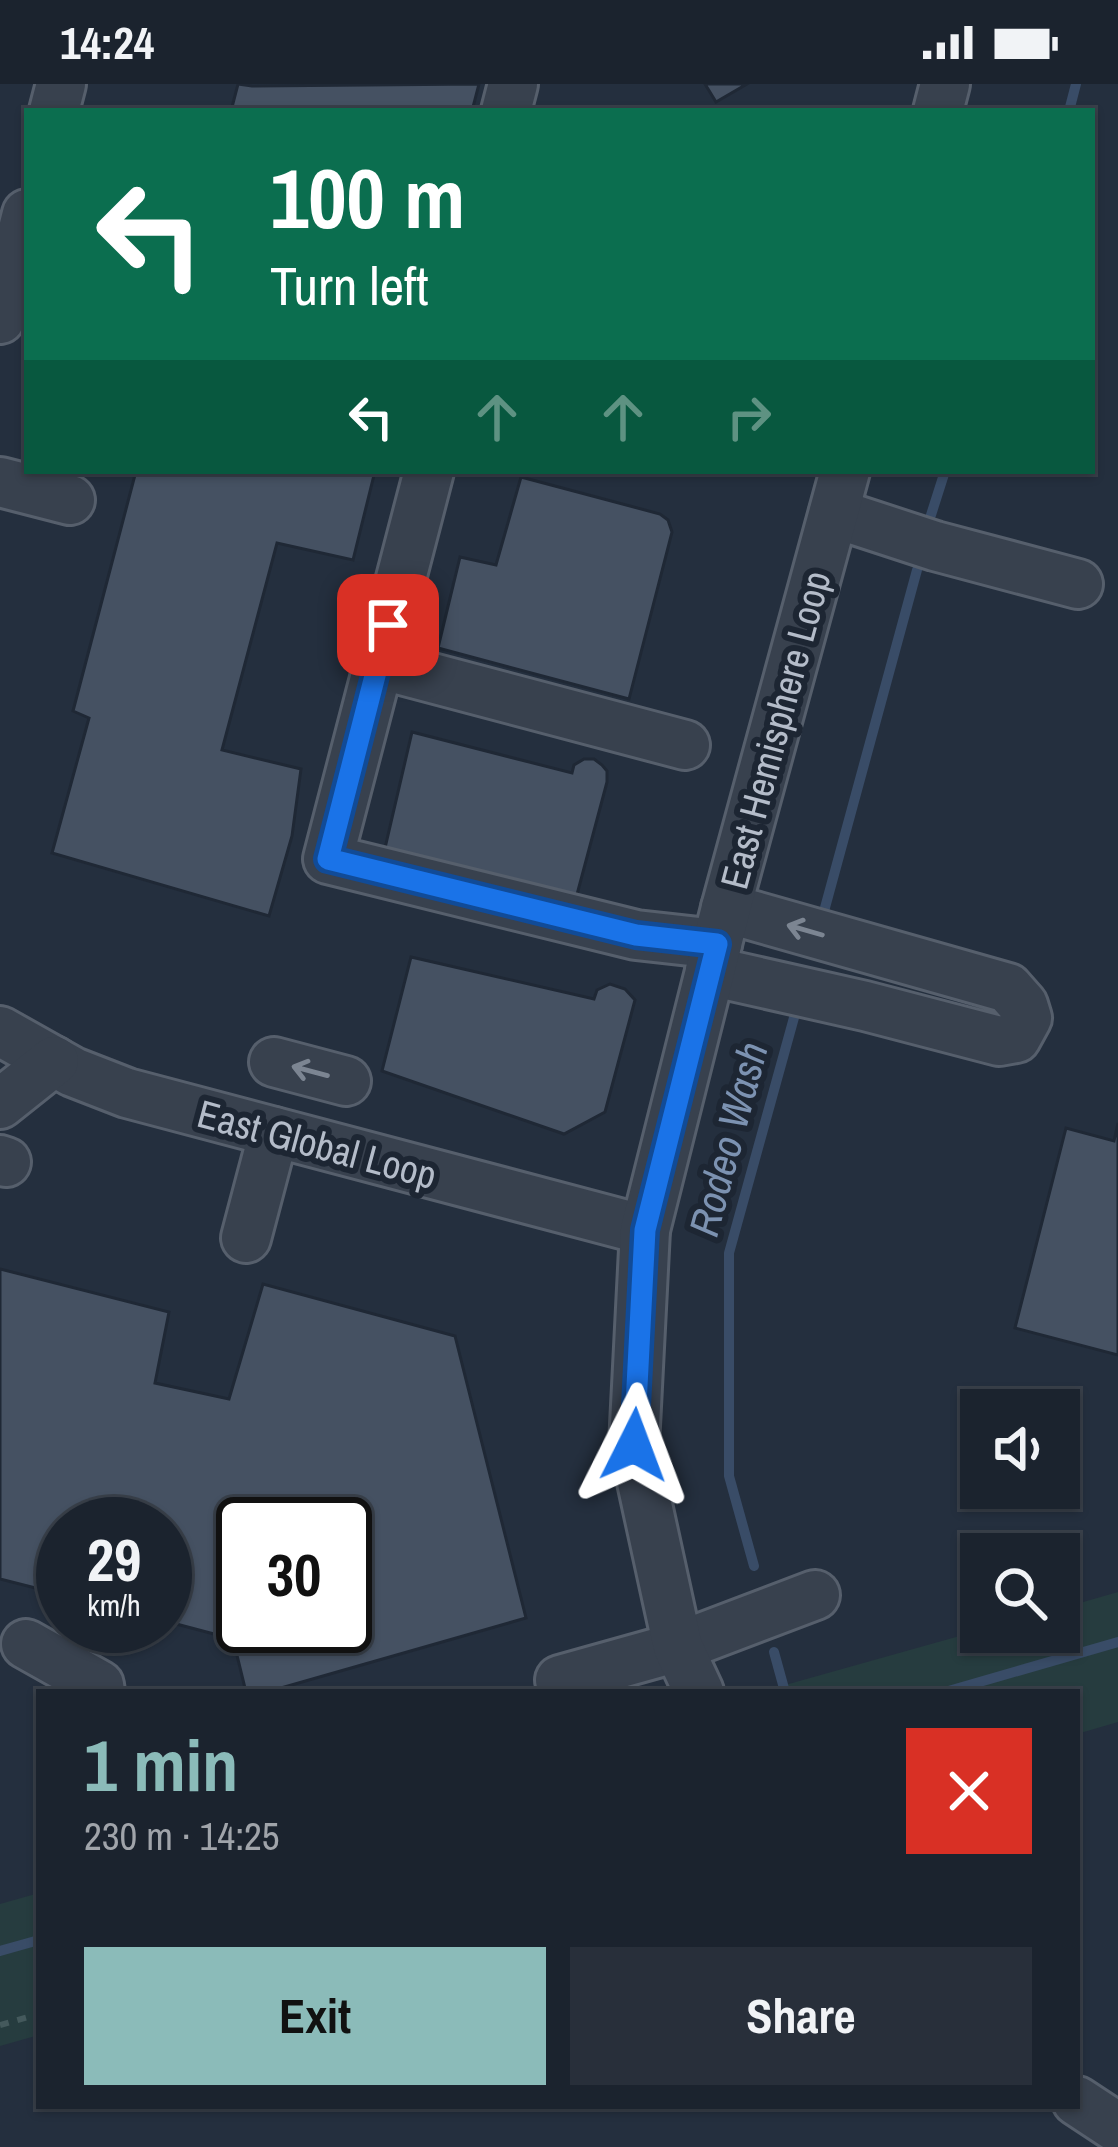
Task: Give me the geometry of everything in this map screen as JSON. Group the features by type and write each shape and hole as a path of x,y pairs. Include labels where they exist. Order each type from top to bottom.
{"street":[{"path":"0,319 24,232"},
{"path":"428,474 328,859 636,935 877,951 1008,988 1027,1018 1016,1038 999,1042 865,1006 718,941"},
{"path":"0,482 70,500"},
{"path":"840,492 935,545 1078,584"},
{"name":"East Hemisphere Loop","path":"698,1689 678,1647 634,1445 645,1230 840,492"},
{"path":"379,664 685,745"},
{"path":"865,1006 877,951"},
{"name":"East Global Loop","path":"0,1030 73,1072 127,1093 645,1230"},
{"path":"0,1104 53,1061"},
{"path":"274,1062 346,1081"},
{"path":"246,1238 274,1132"},
{"path":"560,1680 678,1647 814,1595"},
{"path":"26,1644 99,1689"},
{"path":"1080,2104 1118,2128"}],"path":[{"path":"0,2025 36,2015"}],"green space":[{"path":"1118,1592 1118,1722 1080,1733 1080,1689 771,1689 960,1636 960,1653 1080,1653 1080,1603"},
{"path":"36,1894 36,2036 0,2046 0,1904"}],"building":[{"path":"238,84 479,84 473,108 232,108"},
{"path":"705,84 747,84 716,102"},
{"path":"135,474 374,474 353,560 277,543 222,750 301,769 292,836 269,916 52,853 89,718 73,711"},
{"path":"521,477 668,520 672,532 629,699 438,648 460,557 496,565"},
{"path":"412,732 572,773 574,765 584,759 602,765 607,782 575,902 382,861"},
{"path":"411,957 594,999 597,990 610,984 625,989 635,1000 605,1112 564,1134 382,1071"},
{"path":"1118,1123 1118,1355 1015,1328 1066,1128 1114,1141"},
{"path":"0,1269 169,1312 155,1383 229,1399 263,1284 455,1336 526,1618 278,1689 245,1689 236,1653 372,1653 372,1497 216,1497 216,1634 192,1628 192,1497 36,1497 36,1588 0,1579"}],"waterway":[{"name":"Rodeo Wash","path":"1070,108 1076,84"},
{"name":"Rodeo Wash","path":"931,515 944,474"},
{"name":"Rodeo Wash","path":"823,915 917,570"},
{"name":"Rodeo Wash","path":"754,1566 729,1476 729,1253 795,1014"},
{"path":"955,1689 1118,1642"},
{"name":"Rodeo Wash","path":"774,1652 784,1689"},
{"name":"Rodeo Wash","path":"0,1951 36,1941"}],"route":[{"path":"388,625 328,859 636,935 717,944 645,1230 634,1445"}]}
